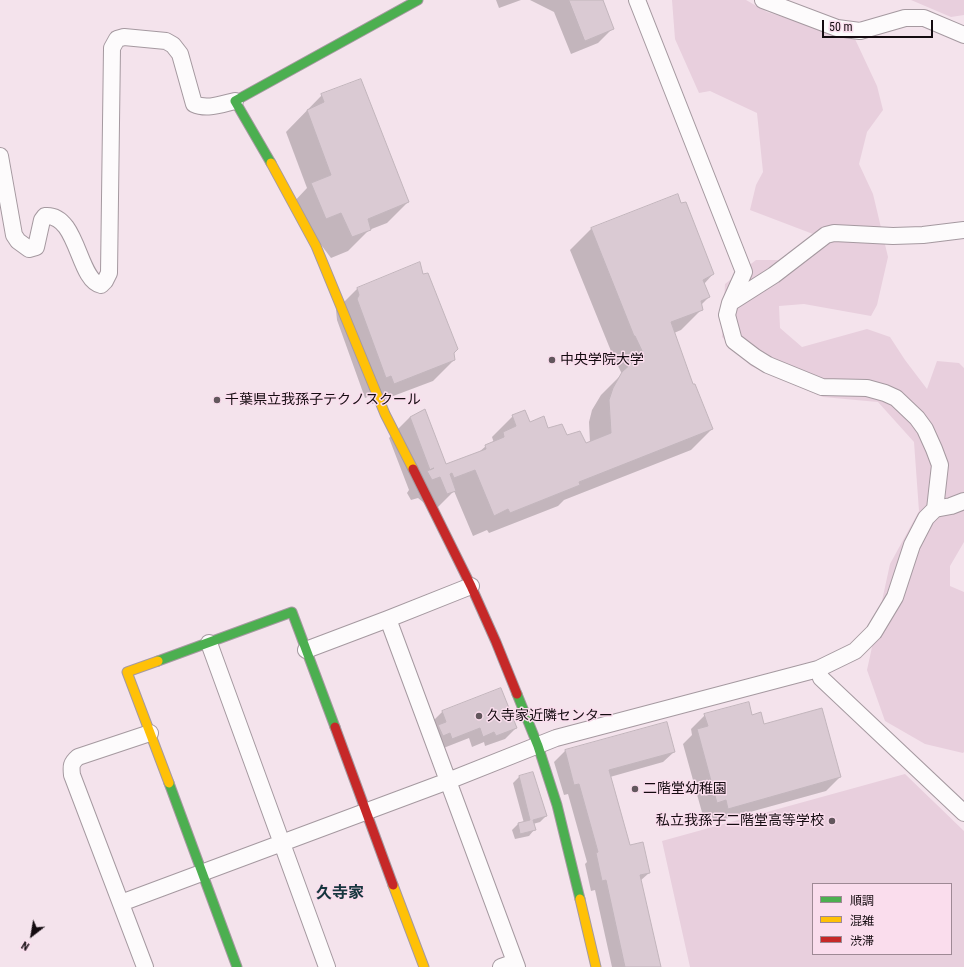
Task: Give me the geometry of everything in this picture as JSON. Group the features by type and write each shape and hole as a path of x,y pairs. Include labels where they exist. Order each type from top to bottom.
{"street":[{"path":"0,156 14,235 18,241 29,249 36,247 42,220 45,216 57,218 62,222 71,236 90,277 101,285 109,273 112,48 117,39 124,37 166,41 174,45 180,54 194,104 201,107 212,106 235,101 418,0"},
{"path":"637,0 744,272 730,303 727,319 734,341 768,365 822,387 867,388 876,390 896,398 906,406 925,429 940,465 935,509"},
{"path":"763,0 837,28 860,31 905,18 924,18 964,35"},
{"path":"235,101 316,246 385,414 471,586 496,642 538,746 557,805 596,967"},
{"path":"730,303 774,275 826,235 834,233 893,236 923,235 964,230"},
{"path":"121,903 448,781 556,738 818,669 855,651 874,632 895,598 912,545 926,518 935,509 952,506 964,501"},
{"path":"306,650 388,620 471,586"},
{"path":"237,967 127,672 292,612 424,967"},
{"path":"388,620 448,781 511,965"},
{"path":"209,643 327,967"},
{"path":"818,669 821,678 964,813"},
{"path":"145,967 72,775 70,765 78,757 150,733"}],"shaded area":[{"path":"672,0 746,0 767,12 855,39 877,86 883,110 867,132 859,164 873,194 888,257 877,305 871,316 804,304 779,306 780,328 802,347 867,329 890,337 927,389 937,361 959,363 964,368 964,542 950,566 950,586 964,592 963,753 925,744 885,721 867,670 890,564 919,511 914,442 878,402 823,397 751,366 722,337 725,284 756,260 808,260 813,234 750,210 756,185 763,172 757,113 710,91 699,93 675,39"},
{"path":"911,0 964,0 964,15 951,17"},
{"path":"905,774 964,831 964,967 690,967 662,841"}],"building":[{"path":"569,0 603,0 614,29 585,41"},
{"path":"361,79 409,202 368,219 371,230 352,237 341,213 326,219 311,183 331,175 307,110 324,102 321,94"},
{"path":"678,194 681,203 686,202 714,274 703,280 710,297 701,301 703,310 671,322 693,384 695,384 713,429 579,482 580,485 510,513 508,509 494,516 475,470 454,478 452,473 450,474 456,491 447,494 440,477 432,480 427,471 430,470 410,417 425,409 446,464 486,449 485,445 504,437 503,432 516,426 512,415 525,410 530,422 544,416 548,428 562,424 567,435 580,431 586,443 611,433 609,400 613,388 622,372 633,362 645,357 634,336 591,228"},
{"path":"420,262 423,274 428,273 458,349 454,353 455,360 394,384 391,376 386,378 357,299 359,295 357,288"},
{"name":"久寺家近隣センター","path":"501,688 517,728 496,736 494,732 483,737 480,728 452,739 450,733 443,736 438,725 446,722 442,711"},
{"path":"749,702 752,715 761,712 764,724 822,708 841,777 728,809 726,800 717,803 697,729 708,726 704,714"},
{"path":"667,722 675,752 609,770 630,845 643,842 650,873 640,875 661,967 625,967 606,880 602,881 596,853 598,852 579,784 574,785 565,750"},
{"path":"533,772 547,816 533,820 536,830 520,834 518,823 530,820 519,776"}],"traffic: fast":[{"path":"271,163 235,101 418,0"},
{"path":"158,661 292,612 335,727"},
{"path":"517,694 538,746 557,805 580,899"},
{"path":"169,783 237,967"}],"traffic: slow":[{"path":"271,163 316,246 385,414 413,469"},
{"path":"158,661 127,672 169,783"},
{"path":"393,885 424,967"},
{"path":"580,899 596,967"}],"traffic: jam":[{"path":"413,469 471,586 517,694"},
{"path":"335,727 393,885"}],"place":[{"name":"中央学院大学","path":"552,360"},
{"name":"千葉県立我孫子テクノスクール","path":"217,400"},
{"name":"久寺家近隣センター","path":"479,716"},
{"name":"二階堂幼稚園","path":"635,789"},
{"name":"私立我孫子二階堂高等学校","path":"832,821"}],"district":[{"name":"久寺家","path":"340,894"}]}
